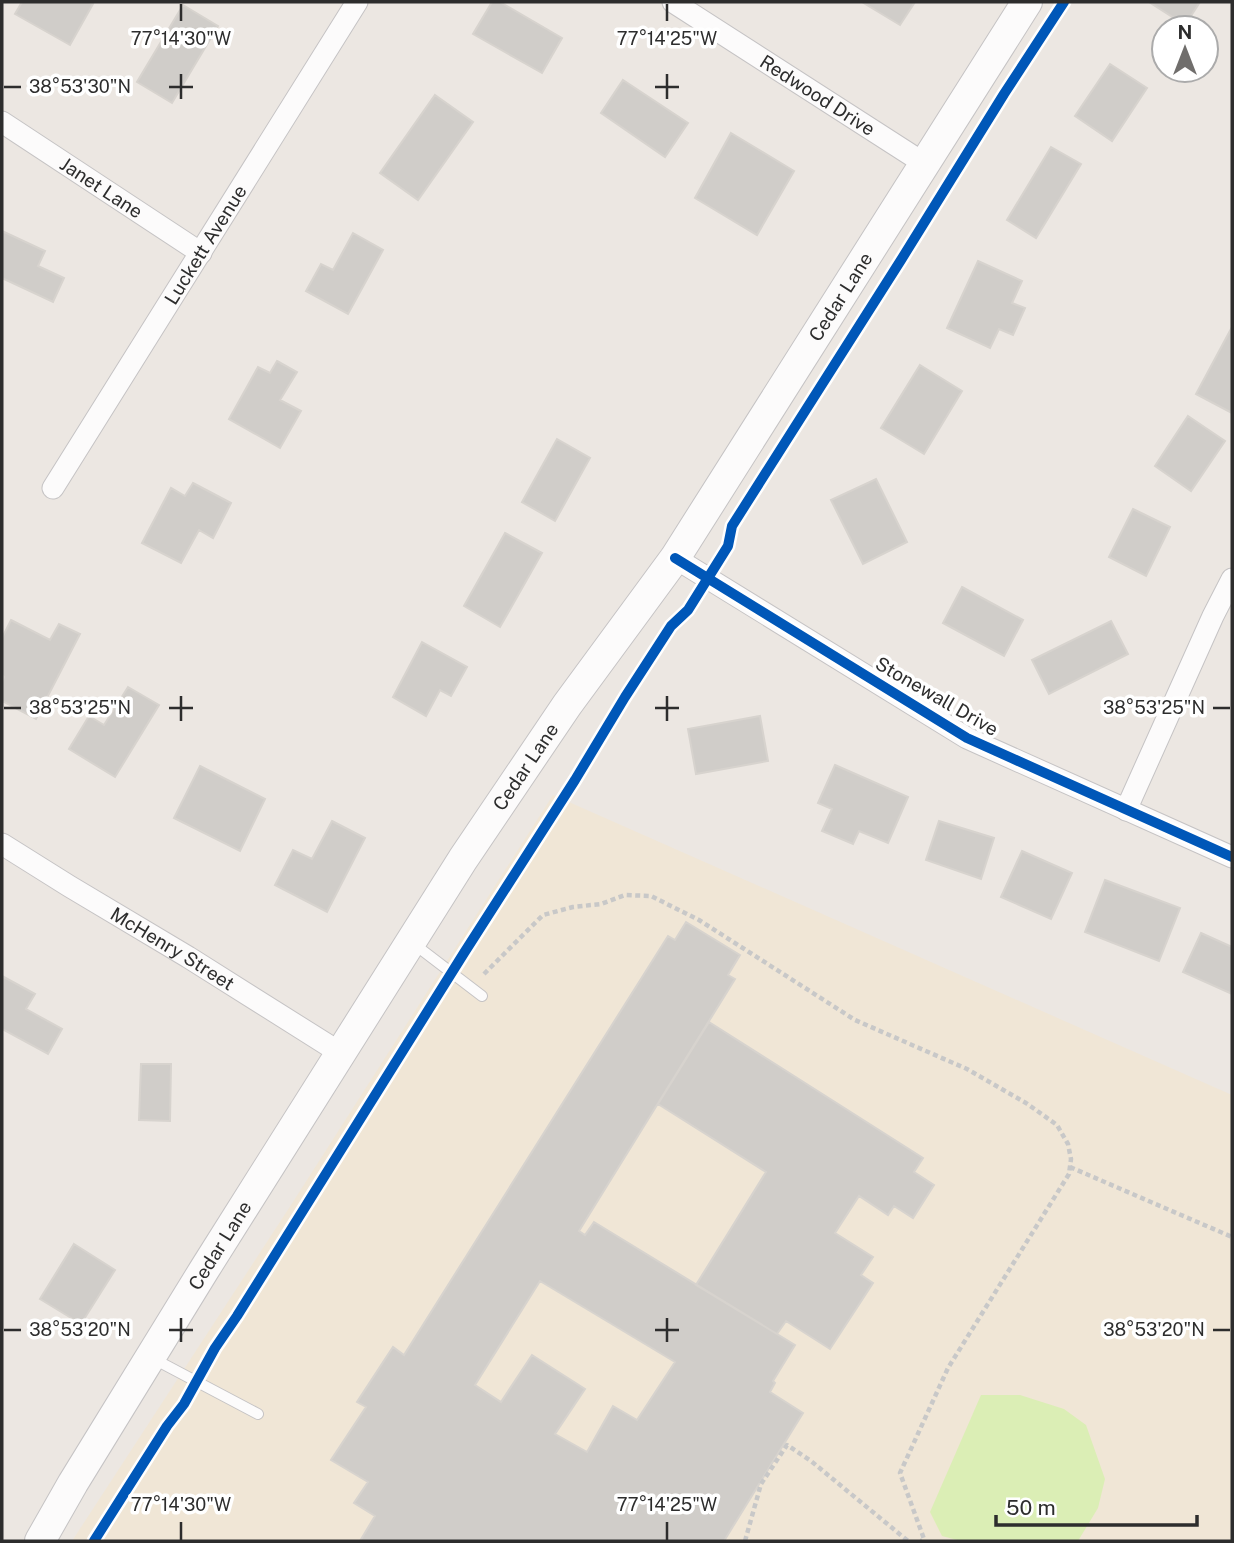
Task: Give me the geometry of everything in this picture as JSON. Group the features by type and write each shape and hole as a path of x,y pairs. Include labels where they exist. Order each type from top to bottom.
{"main road":[{"name":"Cedar Lane","path":"40,1541 204,1270 463,859 567,705 675,558 1027,2"}],"street":[{"name":"Luckett Avenue","path":"53,488 357,2"},
{"name":"Redwood Drive","path":"673,2 925,164"},
{"name":"Janet Lane","path":"2,122 201,253"},
{"name":"Stonewall Drive","path":"675,558 967,738 1232,857"},
{"path":"1126,810 1232,579"},
{"name":"McHenry Street","path":"2,844 342,1054"}],"lane":[{"path":"411,943 482,996"},
{"path":"151,1358 258,1414"}],"path":[{"path":"471,988 543,915 573,907 601,904 625,895 651,896 699,920 855,1020 967,1069 1026,1103 1057,1125 1068,1144 1071,1159 1069,1174 948,1367 900,1473 924,1539 922,1541"},
{"path":"1070,1167 1232,1237"},
{"path":"745,1541 761,1484 787,1446 811,1461 908,1541"}],"shaded area":[{"path":"553,795 1232,1095 1232,1541 72,1541"}],"green space":[{"path":"981,1395 1020,1395 1064,1409 1086,1425 1105,1479 1098,1508 1078,1541 961,1541 942,1536 930,1512"}],"building":[{"path":"22,2 93,4 70,45 15,14"},
{"path":"492,2 500,2 562,38 542,73 473,34"},
{"path":"862,2 915,2 900,25"},
{"path":"1149,2 1200,2 1192,14 1168,14"},
{"path":"183,5 218,26 172,103 137,82"},
{"path":"1110,64 1147,88 1112,141 1075,116"},
{"path":"623,80 688,123 665,157 601,113"},
{"path":"435,95 473,122 418,200 380,173"},
{"path":"731,133 794,171 757,235 695,198"},
{"path":"1051,147 1081,164 1036,238 1007,220"},
{"path":"2,231 45,251 38,266 64,278 53,302 2,278"},
{"path":"353,233 383,250 348,314 306,291 321,264 333,270"},
{"path":"978,261 1022,281 1012,303 1025,308 1013,335 999,329 990,348 947,328"},
{"path":"1232,327 1232,413 1196,394"},
{"path":"277,361 297,372 280,400 301,411 280,448 229,419 258,367 270,373"},
{"path":"920,365 962,391 924,454 881,428"},
{"path":"1188,416 1225,441 1191,491 1155,466"},
{"path":"557,439 590,458 555,521 522,502"},
{"path":"876,479 907,542 863,564 831,500"},
{"path":"193,483 231,503 213,538 199,530 181,563 142,543 171,488 185,496"},
{"path":"1133,509 1170,527 1146,576 1109,557"},
{"path":"505,533 542,553 500,627 464,606"},
{"path":"962,587 1023,620 1004,656 943,623"},
{"path":"11,620 50,640 59,624 80,634 36,719 2,701 2,638"},
{"path":"1111,621 1128,654 1049,694 1032,660"},
{"path":"422,642 467,667 451,696 440,690 426,716 393,697"},
{"path":"128,687 159,705 115,777 69,749 89,716 104,725"},
{"path":"760,716 768,761 696,774 688,729"},
{"path":"835,765 908,797 888,843 859,831 853,844 822,831 832,809 818,803"},
{"path":"200,766 265,799 240,851 174,818"},
{"path":"332,821 365,838 327,912 275,885 293,850 312,859"},
{"path":"939,821 994,838 981,879 926,860"},
{"path":"1022,851 1072,873 1051,919 1001,897"},
{"path":"1105,880 1180,908 1159,961 1085,932"},
{"path":"686,922 740,955 728,975 735,979 579,1231 585,1235 594,1222 795,1345 773,1381 775,1383 770,1392 803,1413 724,1541 360,1541 375,1516 354,1503 368,1482 331,1460 366,1407 357,1402 393,1347 404,1355 668,936 675,940","holes":["540,1281 675,1362 637,1420 613,1406 587,1452 555,1434 585,1389 532,1355 501,1402 475,1385"]},
{"path":"1201,933 1232,947 1232,994 1183,972"},
{"path":"2,976 35,994 26,1009 62,1029 48,1054 2,1029"},
{"path":"709,1022 923,1158 914,1172 934,1185 913,1218 894,1206 888,1215 859,1196 835,1233 873,1257 861,1275 873,1283 830,1349 786,1321 777,1334 696,1285 766,1172 658,1104"},
{"path":"141,1064 171,1064 170,1121 139,1120"},
{"path":"74,1244 115,1270 81,1324 40,1299"}],"cycle path":[{"path":"94,1541 167,1426 184,1404 215,1348 625,697 671,626 688,610 728,546 732,526 1064,2"},
{"path":"675,558 967,738 1232,857"}]}
